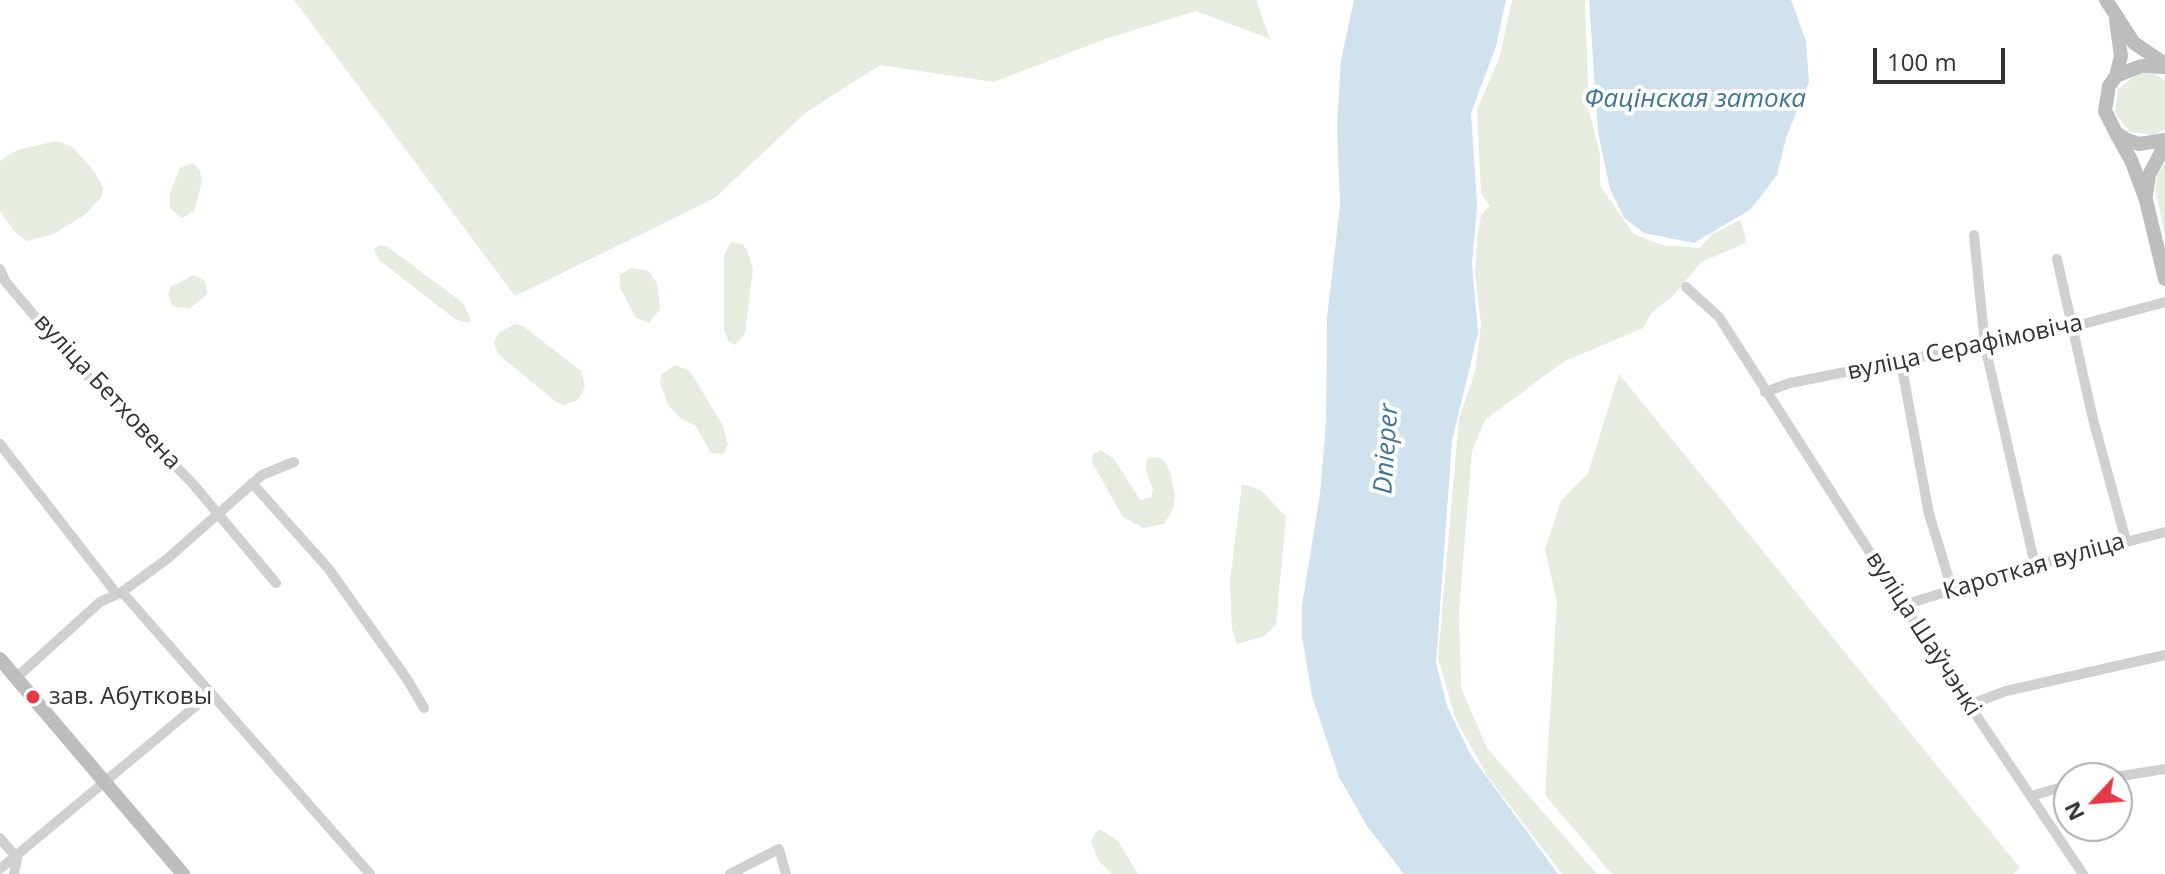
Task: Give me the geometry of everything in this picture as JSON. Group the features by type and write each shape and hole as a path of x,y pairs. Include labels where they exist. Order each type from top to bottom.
{"street":[{"path":"2106,0 2115,19 2134,43 2163,65"},
{"path":"2115,19 2121,56 2116,76 2109,86 2105,111 2131,160 2146,200 2165,279"},
{"path":"2116,76 2131,67 2163,65"},
{"path":"2116,133 2139,144 2165,142"},
{"path":"2146,200 2149,175 2165,142"},
{"path":"1974,235 1985,346 2035,565"},
{"path":"2057,259 2126,541"},
{"name":"вуліца Бетховена","path":"0,269 5,281 70,358 218,513 276,583"},
{"name":"вуліца Шаўчэнкі","path":"1686,287 1719,317 1903,605 2083,874"},
{"name":"вуліца Серафімовіча","path":"1765,392 1790,383 2072,327 2165,302"},
{"path":"1901,363 1929,514 1952,589"},
{"path":"0,444 119,592 370,874"},
{"path":"16,678 100,602 167,559 262,475 294,462"},
{"path":"252,483 328,568 424,708"},
{"name":"Кароткая вуліца","path":"1903,605 2035,565 2165,532"},
{"path":"1969,705 2006,691 2165,655"},
{"path":"0,659 183,874"},
{"path":"0,869 17,858 209,695"},
{"path":"2133,774 2165,769"},
{"path":"2031,796 2053,790"},
{"path":"0,838 17,858"},
{"path":"730,874 779,849 786,874"},
{"path":"14,874 17,858"}],"shaded area":[{"path":"294,0 1256,0 1270,39 1196,11 1105,39 994,82 880,65 805,113 715,198 515,296"},
{"path":"1512,0 1585,0 1589,110 1600,155 1600,186 1634,234 1662,245 1700,248 1711,235 1740,220 1746,243 1701,262 1673,296 1652,312 1643,328 1563,362 1485,420 1472,451 1459,611 1461,688 1487,748 1597,874 1562,874 1488,777 1455,718 1438,657 1459,418 1475,372 1481,324 1475,275 1477,240 1481,214 1490,206 1481,193 1477,110 1500,56"},
{"path":"2137,74 2154,74 2165,80 2165,130 2154,135 2130,132 2115,113 2118,89"},
{"path":"57,141 71,146 94,171 103,188 102,196 86,214 54,234 27,241 14,231 0,211 0,161 17,150"},
{"path":"2165,162 2165,236 2155,188 2157,176"},
{"path":"192,163 200,170 202,182 194,211 182,218 170,208 170,193 180,168"},
{"path":"731,242 742,244 747,250 753,269 745,334 735,345 728,341 724,330 724,255"},
{"path":"380,245 388,247 463,303 471,320 467,323 455,319 379,260 374,249"},
{"path":"631,268 649,271 658,285 660,309 649,323 636,318 620,288 620,275"},
{"path":"194,275 205,281 207,294 190,308 173,307 168,295 170,287"},
{"path":"515,324 523,326 581,371 585,387 578,400 564,405 556,402 498,354 494,344 498,333"},
{"path":"675,365 688,370 723,426 728,444 723,454 711,453 696,426 680,418 668,405 660,383 662,374"},
{"path":"1619,374 2020,868 2013,874 1612,874 1545,795 1557,602 1545,549 1561,501 1588,473"},
{"path":"1101,450 1114,459 1140,500 1151,497 1153,489 1146,471 1147,458 1158,457 1164,461 1171,474 1175,498 1173,509 1164,524 1143,528 1123,517 1092,462 1093,454"},
{"path":"1242,484 1261,490 1286,517 1276,625 1264,636 1237,644 1232,629 1230,581"},
{"path":"1101,830 1118,841 1138,874 1112,874 1098,860 1091,842 1096,832"}],"water":[{"name":"Dnieper","path":"1354,0 1506,0 1496,46 1471,113 1477,205 1472,264 1478,333 1452,441 1436,663 1447,706 1470,754 1558,874 1404,874 1367,826 1339,777 1312,696 1302,636 1302,605 1320,494 1326,424 1327,318 1340,206 1337,127 1341,60"},
{"name":"Фацінская затока","path":"1589,0 1791,0 1806,41 1809,82 1786,138 1777,175 1751,209 1694,243 1644,233 1624,218 1610,189 1598,132"}],"place":[{"name":"зав. Абутковы","path":"33,697"}]}
